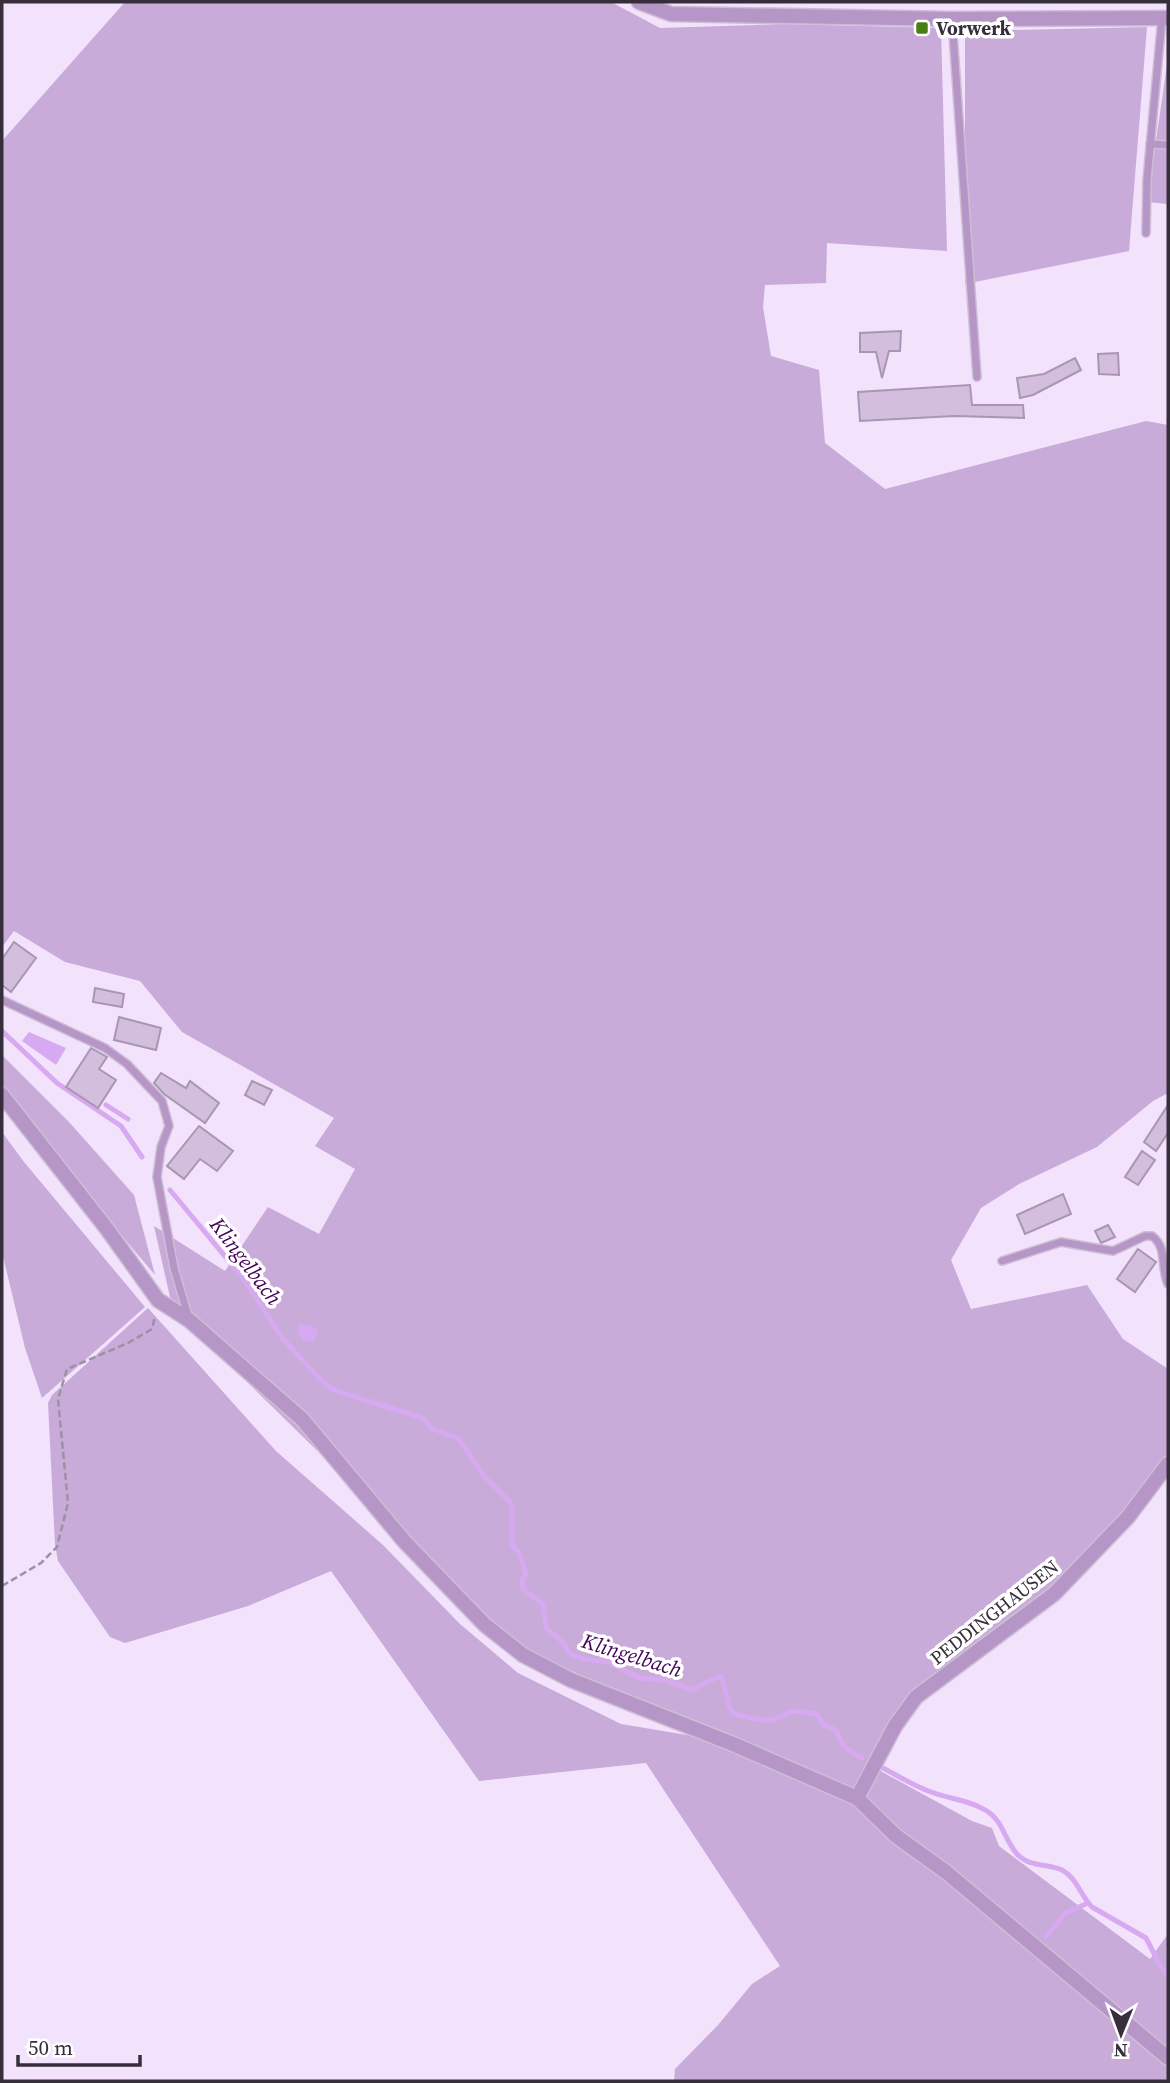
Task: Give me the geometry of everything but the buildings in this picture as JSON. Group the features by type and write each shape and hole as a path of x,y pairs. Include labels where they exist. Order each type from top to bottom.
{"street":[{"path":"639,2 671,14 952,19 1165,18"},
{"path":"2,1095 107,1229 158,1300 189,1320 302,1419 404,1541 485,1625 523,1655 571,1680 733,1744 857,1798 897,1836 946,1872 1168,2058"},
{"name":"PEDDINGHAUSEN","path":"857,1798 895,1726 916,1697 1054,1594 1128,1517 1168,1464"}],"lane":[{"path":"1146,233 1150,144 1165,18"},
{"path":"952,19 977,377"},
{"path":"1150,144 1168,145"},
{"path":"2,1000 105,1048 127,1064 162,1101 169,1126 160,1147 157,1177 174,1268 189,1320"},
{"path":"1002,1261 1061,1242 1113,1251 1145,1236 1152,1236 1163,1247 1164,1275 1168,1284"}],"path":[{"path":"2,1586 41,1563 57,1547 68,1503 58,1399 67,1369 128,1343 152,1329 158,1300"}],"shaded area":[{"path":"125,2 611,2 660,28 785,24 941,28 947,251 827,243 826,283 765,285 763,307 771,356 819,370 825,443 885,489 1146,421 1168,425 1168,1093 1153,1101 1097,1147 1019,1184 981,1208 951,1260 971,1309 1087,1285 1123,1339 1168,1369 1168,1464 1054,1594 916,1697 875,1768 972,1821 992,1828 999,1846 1150,1959 1168,1934 1168,2081 674,2081 675,2069 718,2025 752,1984 780,1966 646,1763 479,1781 331,1571 248,1606 125,1643 110,1637 58,1561 48,1403 52,1395 148,1308 276,1451 383,1545 460,1624 518,1673 621,1724 729,1742 527,1651 502,1632 239,1374 170,1297 154,1226 225,1271 268,1207 319,1234 355,1169 315,1146 334,1118 182,1032 140,981 65,962 14,931 2,947 2,141"},
{"path":"1147,27 1129,251 965,284 965,31"},
{"path":"1168,58 1168,204 1147,202"},
{"path":"29,1032 66,1048 56,1065 22,1041"},
{"path":"2,1055 69,1122 134,1195 155,1275 44,1144 2,1089"},
{"path":"2,1132 145,1307 42,1398 25,1348 2,1252"},
{"path":"298,1325 313,1326 318,1332 314,1341 304,1341 298,1334"}],"waterway":[{"name":"Klingelbach","path":"2,1031 57,1083 121,1126 142,1157"},
{"path":"106,1105 128,1119"},
{"name":"Klingelbach","path":"170,1190 243,1278 282,1338 318,1377 332,1389 422,1418 433,1429 458,1438 484,1476 510,1502 512,1544 520,1555 526,1574 522,1581 523,1589 543,1604 546,1628 563,1642 570,1654 609,1662 639,1678 666,1680 691,1690 722,1677 729,1706 734,1714 759,1720 771,1720 794,1711 817,1714 824,1725 836,1730 845,1747 862,1758"},
{"name":"Klingelbach","path":"883,1768 925,1790 974,1804 987,1811 997,1820 1013,1849 1022,1858 1067,1873 1092,1907 1146,1938 1168,1976"},
{"path":"1046,1937 1065,1913 1088,1903"}],"place":[{"name":"Vorwerk","path":"922,28"}]}
